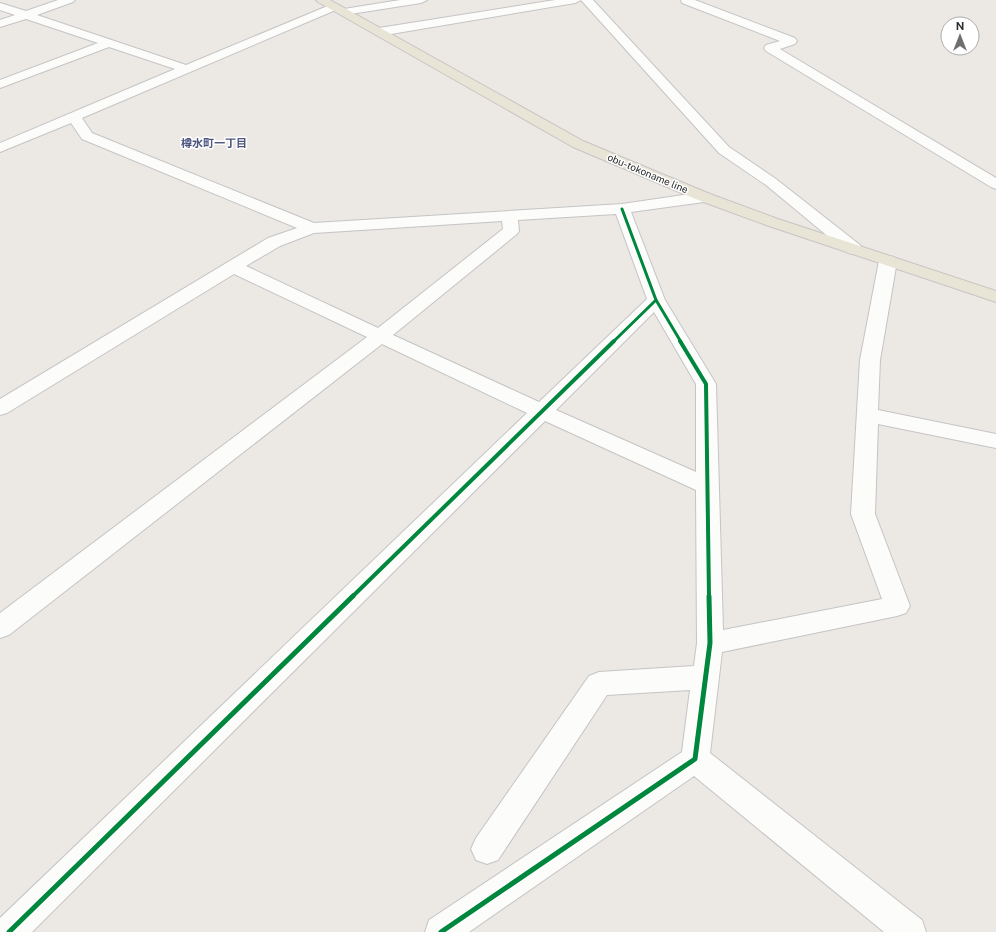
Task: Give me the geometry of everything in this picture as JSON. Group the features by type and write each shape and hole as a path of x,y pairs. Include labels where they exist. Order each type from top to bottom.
{"main road":[{"name":"obu-tokoname line","path":"333,6 477,89 578,144 704,197 772,222 996,297"}],"street":[{"path":"0,24 69,0"},
{"path":"0,148 333,6 421,0"},
{"path":"379,32 575,0"},
{"path":"586,0 724,150 771,182 854,250"},
{"path":"689,0 686,1 790,41 770,48 996,184"},
{"path":"0,6 186,69"},
{"path":"0,84 109,43"},
{"path":"74,116 87,136 312,228"},
{"path":"0,408 274,242 312,228 622,209 704,197"},
{"path":"441,932 695,759 710,643 706,384 656,300 622,209"},
{"path":"0,626 380,336 511,231 510,216"},
{"path":"710,643 897,606 863,514 870,360 888,261"},
{"path":"233,267 542,412 708,486"},
{"path":"9,932 656,300"},
{"path":"867,415 996,440"},
{"path":"487,849 599,684 705,677"},
{"path":"695,759 910,932"}],"cycle path":[{"path":"441,932 695,759 710,643 706,384 656,300 622,209"},
{"path":"9,932 656,300"}],"district":[{"name":"樽水町一丁目","path":"214,143"}]}
